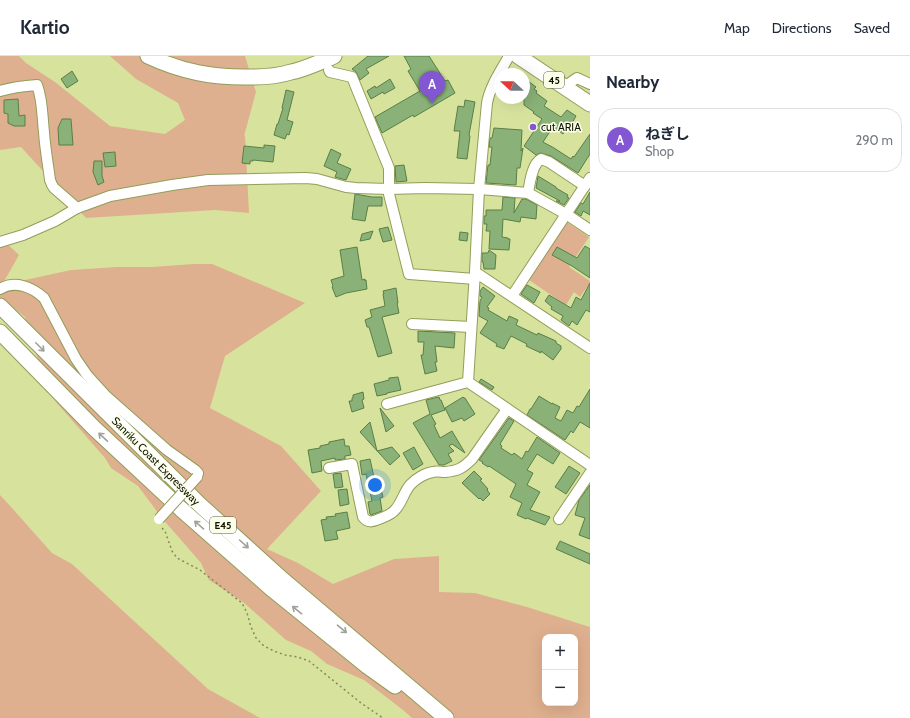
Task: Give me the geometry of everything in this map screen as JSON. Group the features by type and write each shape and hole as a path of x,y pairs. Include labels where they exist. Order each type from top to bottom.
{"highway":[{"path":"148,56 164,64 190,71 212,76 238,77 290,73 315,64 331,63"},
{"name":"45","path":"518,56 590,104"},
{"name":"Sanriku Coast Expressway","path":"0,306 200,504 283,580 446,718"},
{"name":"Sanriku Coast Expressway","path":"0,333 94,428 181,509 273,590 367,666 440,718"}],"street":[{"path":"468,382 479,189 488,95 509,56"},
{"path":"331,63 330,72 352,77 389,168 389,194 409,274 475,275 512,296 590,348"},
{"path":"564,87 576,78 590,84"},
{"path":"0,91 12,87 37,85 42,101 50,180 54,188 77,208"},
{"path":"512,296 588,182 541,159 536,164 531,176 528,193"},
{"path":"0,242 29,232 55,221 77,208 110,196 208,180 306,178 317,179 346,187 389,189 479,189 528,193 566,214 590,230"},
{"path":"0,289 13,284 22,285 38,292 44,298 76,359 87,375 106,396 167,450 198,473 197,476 158,519"},
{"path":"412,324 471,327"},
{"path":"387,404 468,382 590,465"},
{"path":"329,468 352,464 363,517 372,522 391,514 396,509 408,488 419,478 432,472 455,471 461,469 467,464 472,459 506,408"},
{"path":"559,519 590,473"}],"path":[{"path":"158,519 156,521 165,532 172,551 177,558 200,570 242,603 256,638 264,646 279,653 309,661 361,703 383,718"}],"shaded area":[{"path":"0,56 19,56 26,63 55,82 110,126 165,134 185,120 178,103 136,79 110,56 245,56 256,92 244,136 245,135 249,213 215,210 86,218 21,147 0,150"},
{"path":"565,221 589,237 569,267 590,281 580,297 574,292 566,305 526,278"},
{"path":"0,237 19,255 2,285 71,270 212,264 305,303 225,356 210,408 281,446 321,491 267,549 298,563 333,584 394,559 439,556 439,592 475,593 527,607 590,627 590,718 412,718 364,680 327,664 311,651 286,640 243,602 209,580 201,563 161,517 138,486 111,468 105,458 56,402 34,349 25,317 0,299"},
{"path":"0,495 52,553 72,564 208,689 260,718 0,718"}],"building":[{"path":"368,56 389,56 366,69 369,73 360,80 356,72 352,69"},
{"path":"404,56 429,56 445,81 448,80 455,93 414,117 413,115 382,133 375,117 420,91 408,71 411,69"},
{"path":"72,71 78,81 67,88 61,79"},
{"path":"390,79 395,88 384,94 383,92 371,99 367,91 375,86 376,88"},
{"path":"530,82 536,87 534,89 537,91 536,93 547,101 544,106 561,117 567,110 576,116 571,125 569,124 563,134 553,127 543,142 571,159 590,134 590,154 578,173 551,156 540,153 536,155 524,146 542,119 524,105 530,104"},
{"path":"286,90 294,92 287,120 293,122 289,135 287,134 285,139 274,135 283,108"},
{"path":"18,99 19,116 25,115 25,126 14,126 8,123 8,114 4,113 4,100"},
{"path":"465,100 475,102 469,135 467,159 457,158 460,131 454,131 458,106 464,107"},
{"path":"62,119 71,119 73,145 59,145 58,128"},
{"path":"494,128 522,130 521,151 523,148 520,168 517,168 516,185 486,183 492,147 489,147 490,138 492,138"},
{"path":"264,145 275,146 273,162 253,160 250,161 250,164 242,163 244,146 264,148"},
{"path":"331,149 341,154 337,163 351,169 346,180 335,177 337,172 324,166"},
{"path":"115,152 116,166 105,167 103,153"},
{"path":"94,161 102,161 102,176 104,182 98,185 93,172"},
{"path":"404,165 407,181 396,182 395,166"},
{"path":"538,176 568,195 567,197 569,198 564,205 556,201 560,201 536,188"},
{"path":"590,192 590,215 583,211 581,216 575,212 581,203 583,204"},
{"path":"355,194 382,197 382,206 368,206 365,221 352,219"},
{"path":"503,197 515,198 514,213 522,199 526,199 537,205 536,219 521,217 520,222 503,219 502,237 510,239 509,250 489,249 490,231 486,231 487,224 484,224 484,216 486,216 486,210 502,210"},
{"path":"388,227 392,240 383,242 379,229"},
{"path":"373,231 370,239 360,241 362,234"},
{"path":"460,232 468,233 467,241 459,240"},
{"path":"585,246 590,249 590,278 552,255 557,247 577,258"},
{"path":"357,247 362,280 366,280 367,289 346,293 336,297 331,280 344,276 340,250"},
{"path":"489,250 496,255 495,269 484,269 482,253 488,253"},
{"path":"590,283 590,312 586,310 577,325 572,321 569,326 561,320 563,316 551,309 552,307 545,301 549,295 571,308 576,297 581,300"},
{"path":"527,285 540,292 534,303 521,294"},
{"path":"483,287 495,296 487,307 489,308 488,310 507,321 509,316 518,320 516,325 537,335 538,333 556,341 556,343 561,346 561,349 553,360 541,351 541,353 526,346 527,344 511,336 504,349 496,346 497,344 480,333 488,321 479,316 480,301 482,297 480,296 480,291"},
{"path":"396,288 399,313 382,317 392,353 378,357 369,327 367,327 365,320 372,317 370,310 385,306 383,291"},
{"path":"418,331 455,333 454,348 435,346 437,362 435,362 437,371 425,374 421,355 423,355 424,342 418,342"},
{"path":"398,377 401,390 377,396 374,384 389,380 389,378"},
{"path":"481,379 494,387 492,390 479,382"},
{"path":"590,389 590,428 580,422 573,433 571,431 565,440 527,415 539,396 560,407 555,418 561,421 567,410 573,413 577,406 579,407"},
{"path":"363,392 364,399 362,400 364,408 352,412 349,401 352,401 353,395"},
{"path":"439,397 445,410 431,415 436,424 434,425 440,438 452,431 465,453 452,444 449,446 454,451 448,454 452,461 444,465 439,465 413,423 430,414 426,400"},
{"path":"463,397 475,414 464,421 462,418 452,422 445,408"},
{"path":"380,408 394,426 386,432"},
{"path":"509,418 514,421 500,444 502,446 501,448 512,455 514,453 522,459 526,451 528,452 537,437 560,453 553,464 537,454 527,470 533,473 527,485 540,492 530,510 550,517 545,525 517,515 522,503 510,497 516,484 479,460"},
{"path":"370,422 377,451 360,432"},
{"path":"344,439 345,446 349,446 351,455 345,456 345,459 335,460 335,458 321,461 322,471 312,473 308,450 320,448 320,446 329,444 329,442"},
{"path":"392,447 400,456 390,465 377,451"},
{"path":"414,447 423,464 413,470 403,453"},
{"path":"370,459 375,482 379,481 383,497 380,498 382,511 371,515 368,502 372,501 366,474 362,475 360,461"},
{"path":"569,466 580,473 566,494 555,487"},
{"path":"474,471 482,479 480,480 488,489 487,490 490,494 483,501 462,483"},
{"path":"341,473 343,487 335,488 333,474"},
{"path":"590,485 590,539 579,535 585,518 575,515 579,500"},
{"path":"347,489 349,504 340,506 338,490"},
{"path":"347,512 350,528 336,531 338,539 325,541 321,520 327,519 326,517 336,516 335,514"},
{"path":"560,541 590,554 590,564 556,549"}],"place":[{"name":"ねぎし","path":"432,104"},
{"name":"cut ARIA","path":"533,127"}]}
